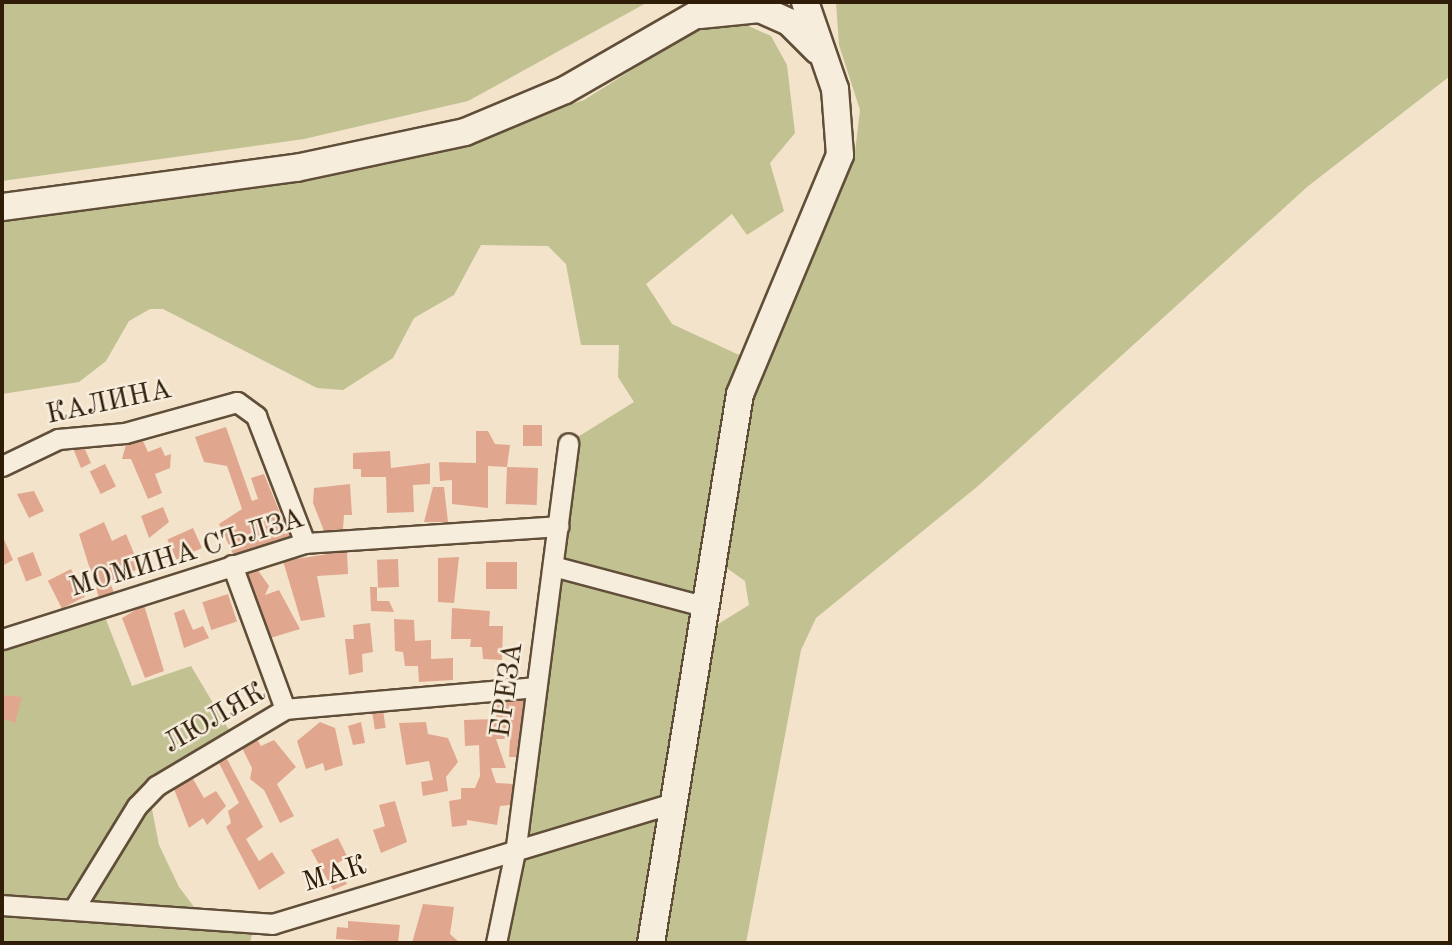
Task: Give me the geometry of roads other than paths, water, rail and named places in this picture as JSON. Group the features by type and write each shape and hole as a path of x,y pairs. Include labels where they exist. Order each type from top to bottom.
{"street":[{"path":"2,207 309,166 465,132 565,90 718,2"},
{"path":"651,943 707,607 732,430 750,360 811,234 840,155 841,121 805,2"},
{"path":"814,2 824,59"},
{"path":"694,16 760,9 804,33 824,59"},
{"name":"КАЛИНА","path":"2,466 58,439 125,433 237,402 256,416 305,543"},
{"name":"БРЕЗА","path":"496,943 516,846 568,443"},
{"name":"МОМИНА СЪЛЗА","path":"2,639 305,543 558,526"},
{"path":"232,565 285,709"},
{"path":"553,566 707,607"},
{"name":"ЛЮЛЯК","path":"73,910 156,786 285,709 536,687"},
{"name":"МАК","path":"2,905 272,924 516,846 675,802"}]}
